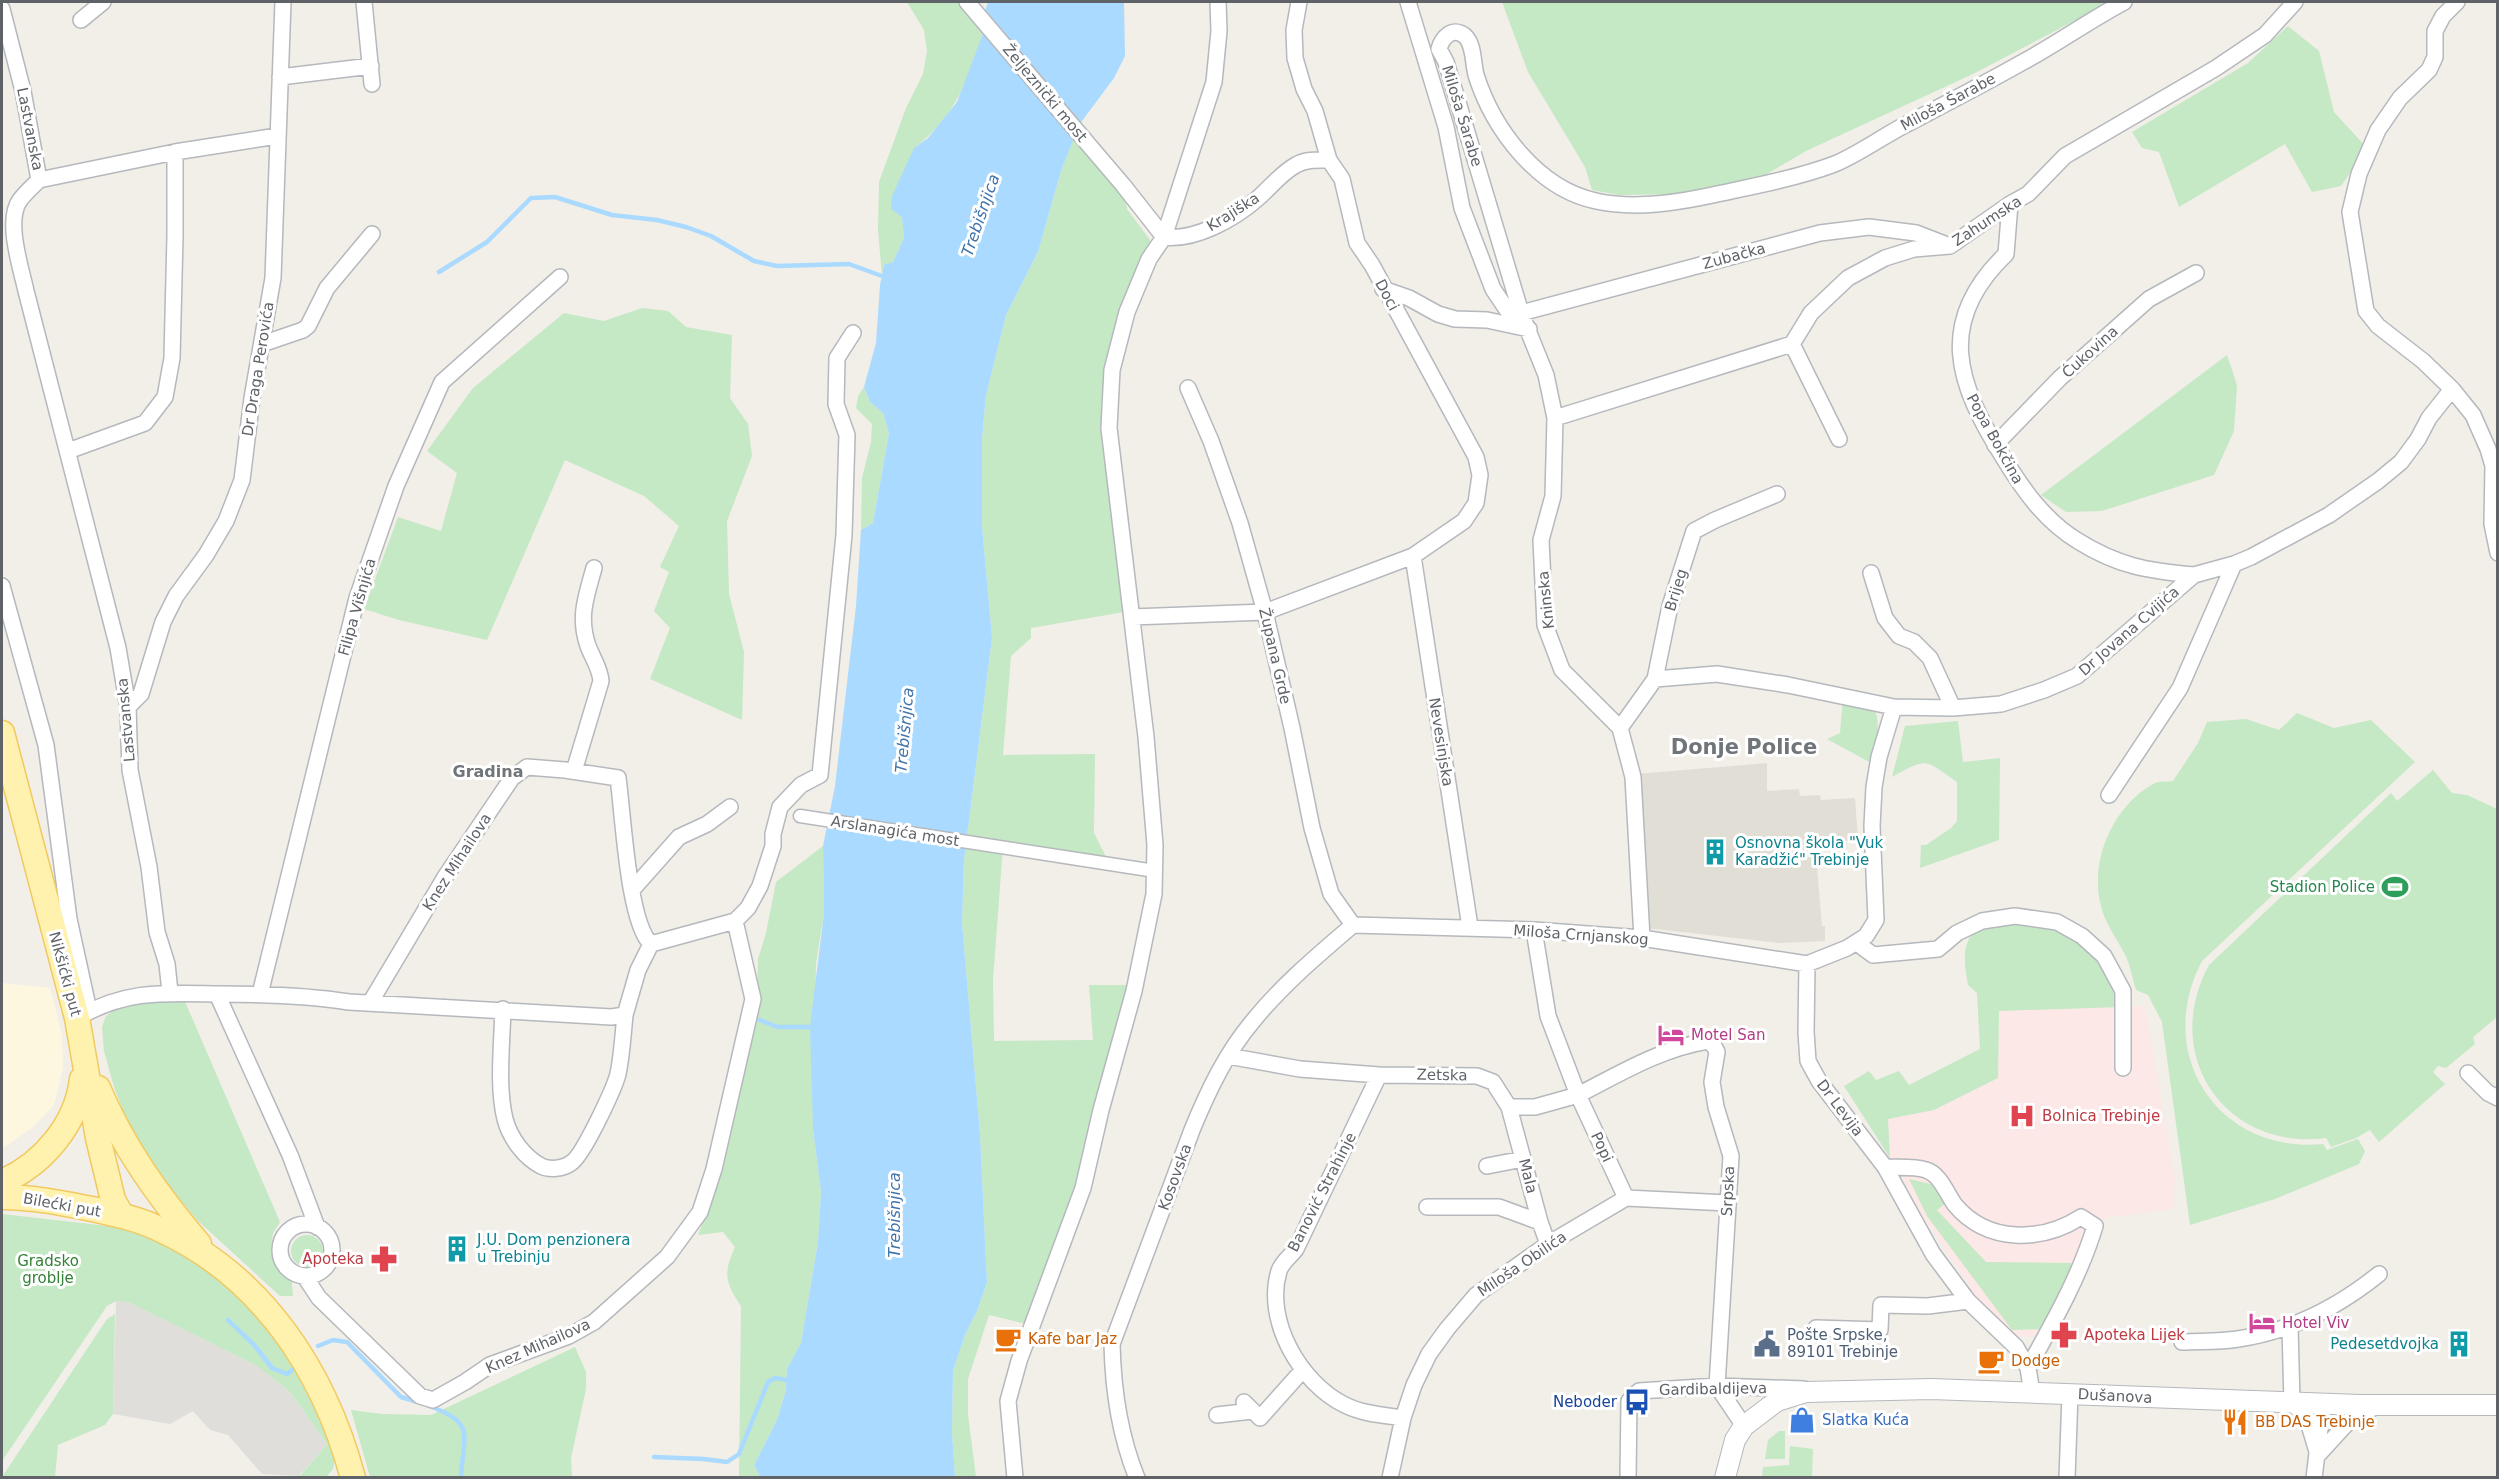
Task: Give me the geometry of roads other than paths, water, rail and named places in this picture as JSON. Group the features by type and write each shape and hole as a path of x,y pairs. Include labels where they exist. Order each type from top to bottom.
{"main road":[{"name":"Nikšićki put","path":"2,734 83,1015 85,1059 98,1138 113,1200 122,1216"},
{"path":"2,1182 33,1164 63,1129 76,1109 85,1059"},
{"path":"85,1059 129,1151 166,1204 214,1261 260,1301 290,1335 321,1392 353,1478"},
{"name":"Bilećki put","path":"2,1197 42,1199 122,1216 158,1228 214,1261"}],"street":[{"path":"81,20 103,2"},
{"name":"Dr Draga Perovića","path":"128,707 141,694 163,622 176,596 226,521 242,480 252,399 273,278 283,2"},
{"path":"364,2 372,84"},
{"name":"Željeznički most","path":"967,2 1124,185 1164,237"},
{"path":"1016,1478 1008,1401 1019,1361 1083,1188 1134,991 1154,894 1155,845 1146,736 1109,428 1112,370 1127,312 1149,259 1164,237 1214,82 1219,31 1218,2"},
{"name":"Doci","path":"1132,617 1265,612 1413,556 1464,521 1476,503 1479,475 1476,457 1357,243 1342,179 1329,160 1316,111 1304,89 1295,58 1294,30 1299,2"},
{"name":"Miloša Šarabe","path":"1408,2 1446,127 1462,208 1493,289 1507,310 1521,313 1446,62 1439,49 1442,38 1449,34 1457,33 1469,42 1476,74 1486,100 1500,125 1523,156 1544,176 1568,191 1595,201 1628,206 1697,199 1796,177 1835,165 2025,62 2124,2"},
{"name":"Zahumska","path":"1792,344 1811,313 1848,278 1885,258 1914,249 1950,246 2028,194 2065,156 2216,68 2265,35 2295,2"},
{"path":"2457,2 2443,16 2435,31 2435,57 2429,70 2400,98 2378,130 2359,174 2350,212 2366,311 2378,326 2423,361 2452,389 2473,415 2488,449 2493,466 2492,524 2498,553"},
{"name":"Lastvanska","path":"2,9 23,91 39,180 19,201 14,216 14,231 26,291 118,648 128,707 130,770 149,867 158,932 167,964 170,992"},
{"path":"280,77 371,66"},
{"path":"39,180 175,152 277,136"},
{"path":"68,451 145,423 165,397 172,358 176,237 175,152"},
{"name":"Krajiška","path":"1164,237 1190,236 1214,227 1255,200 1297,164 1313,160 1329,160"},
{"name":"Popa Bokčina","path":"2010,204 2006,254 1990,268 1974,291 1964,318 1960,338 1962,374 1972,404 2026,494 2041,512 2076,540 2108,558 2149,571 2194,575"},
{"name":"Zubačka","path":"1521,313 1821,233 1869,227 1916,233 1950,246"},
{"path":"262,344 303,330 308,326 327,288 372,234"},
{"name":"Ćukovina","path":"1995,445 2060,378 2150,299 2196,273"},
{"name":"Filipa Višnjića","path":"261,994 357,598 396,486 442,382 560,277"},
{"path":"1383,289 1398,293 1438,314 1455,319 1487,320 1529,329"},
{"name":"Kninska","path":"1521,313 1546,375 1555,418 1553,496 1541,540 1545,625 1562,670 1620,728"},
{"path":"503,1009 502,1097 506,1121 519,1147 533,1162 545,1168 559,1168 572,1163 581,1152 613,1089 618,1074 625,1015 638,970 651,944 735,921 748,908 760,886 773,846 773,834 780,807 801,785 820,775 844,535 847,435 836,404 837,358 853,333"},
{"path":"1555,418 1792,344 1839,439"},
{"name":"Župana Grde","path":"1188,388 1211,441 1240,523 1265,612 1312,828 1331,894 1353,925"},
{"name":"Dr Jovana Cvijića","path":"1655,679 1717,674 1788,685 1894,707 1953,708 2001,704 2044,690 2077,676 2194,575 2234,564 2329,514 2378,481 2401,462 2418,439 2429,418 2452,389"},
{"name":"Brijeg","path":"1620,728 1655,679 1670,606 1694,531 1777,494"},
{"name":"Nevesinjska","path":"1413,556 1470,927"},
{"path":"2109,795 2180,688 2234,564"},
{"path":"574,771 601,681 601,672 589,650 582,629 584,607 594,568"},
{"path":"1871,573 1885,618 1899,636 1914,642 1930,658 1953,708"},
{"name":"Nikšićki put","path":"2,586 46,745 83,1015"},
{"path":"1807,964 1857,943 1866,936 1876,920 1872,826 1874,788 1879,757 1894,707"},
{"path":"1620,728 1633,777 1642,938"},
{"name":"Knez Mihailova","path":"370,1003 445,877 513,778 527,767 618,778 632,890 643,937 651,944"},
{"path":"632,890 679,837 707,824 730,807"},
{"name":"Arslanagića most","path":"800,816 1155,871"},
{"path":"1857,943 1873,956 1938,949 1957,933 1982,921 2015,915 2057,922 2082,936 2104,956 2123,991 2123,1068"},
{"name":"Knez Mihailova","path":"305,1277 319,1298 420,1396 432,1400 490,1365 569,1336 594,1322 667,1257 700,1212 714,1169 753,999 735,921"},
{"name":"Miloša Crnjanskog","path":"1353,925 1470,927 1642,938 1807,964"},
{"name":"Kosovska","path":"1137,1478 1119,1424 1112,1344 1192,1130 1205,1098 1228,1056 1251,1022 1284,986 1353,925"},
{"path":"1509,1107 1535,1107 1578,1095 1548,1016 1534,930"},
{"name":"Dr Levija","path":"1807,964 1806,1032 1809,1061 1819,1081 1884,1167 1933,1254 1968,1301 2016,1347 2028,1368 2032,1393"},
{"path":"83,1015 144,994 170,992 310,996 370,1003 611,1017 625,1015"},
{"path":"217,994 290,1155 317,1227"},
{"name":"Srpska","path":"1578,1095 1658,1056 1693,1044 1708,1041 1717,1052 1712,1082 1716,1107 1731,1156 1717,1386"},
{"name":"Zetska","path":"1228,1056 1300,1069 1378,1075 1477,1076 1493,1082 1509,1107"},
{"path":"2468,1073 2488,1093 2498,1098"},
{"name":"Banović Strahinje","path":"1378,1075 1296,1249 1280,1271 1276,1291 1280,1327 1302,1371 1343,1404 1363,1412 1403,1418"},
{"name":"Popi","path":"1578,1095 1626,1198"},
{"name":"Mala","path":"1509,1107 1548,1245"},
{"path":"1487,1166 1523,1159"},
{"path":"1884,1167 1928,1170 1940,1182 1956,1206 1981,1226 2001,1233 2030,1236 2049,1233 2081,1217 2095,1226 2088,1249 2028,1368"},
{"path":"1626,1198 1728,1203"},
{"name":"Miloša Obilića","path":"1390,1478 1403,1418 1414,1384 1429,1354 1447,1329 1476,1295 1548,1245 1626,1198"},
{"path":"1427,1207 1499,1207 1540,1222"},
{"path":"309,1224 317,1227 330,1239 332,1256 322,1271 305,1277 289,1270 281,1256 280,1248 287,1233 293,1228 309,1224"},
{"path":"2182,1342 2237,1340 2290,1327 2337,1304 2379,1274"},
{"path":"1816,1328 1880,1330 1881,1305 1928,1306 1968,1301"},
{"path":"2290,1327 2292,1403 2307,1418 2318,1455"},
{"path":"1217,1415 1248,1406 1260,1418 1302,1371"},
{"path":"1717,1386 1744,1426 1732,1450 1725,1478"},
{"name":"Gardibaldijeva","path":"1628,1478 1629,1401 1639,1391 1717,1386 1843,1390"},
{"name":"Dušanova","path":"1744,1426 1766,1407 1786,1397 1806,1392 1843,1390 1931,1389 2323,1404 2498,1406"},
{"path":"2067,1478 2070,1394"},
{"path":"2314,1478 2323,1404"},
{"path":"2318,1455 2351,1419 2378,1405"}],"water":[{"name":"Trebišnjica","path":"988,2 1124,2 1125,56 1114,78 1079,125 1061,171 1038,252 1006,315 986,395 982,439 982,526 992,638 964,860 962,923 980,1134 987,1283 953,1371 952,1433 955,1477 760,1477 754,1465 777,1420 786,1390 787,1369 801,1343 818,1242 821,1192 813,1129 810,1027 824,913 823,846 835,786 856,606 861,530 873,523 889,433 883,413 870,402 864,387 876,343 880,285 884,265 893,262 904,238 902,217 891,209 892,196 914,148 928,138 957,102 984,31 984,14"}],"waterway":[{"path":"439,272 487,242 531,198 555,197 612,215 657,220 686,227 711,236 754,261 777,266 849,264 882,276"},
{"path":"760,1020 777,1027 810,1027"},
{"path":"228,1320 255,1346 272,1368 287,1374 297,1366"},
{"path":"318,1346 333,1340 347,1342 401,1397 418,1402"},
{"path":"654,1457 727,1462 739,1454 768,1382 775,1378 787,1380"},
{"path":"429,1406 455,1418 461,1425 464,1432 461,1478"}],"place":[{"name":"Osnovna škola \"Vuk Karadžić\" Trebinje","path":"1715,852"},
{"name":"Stadion Police","path":"2395,887"},
{"name":"Motel San","path":"1671,1035"},
{"name":"Bolnica Trebinje","path":"2022,1116"},
{"name":"J.U. Dom penzionera u Trebinju","path":"457,1249"},
{"name":"Apoteka","path":"384,1259"},
{"name":"Hotel Viv","path":"2262,1323"},
{"name":"Apoteka Lijek","path":"2064,1335"},
{"name":"Kafe bar Jaz","path":"1008,1339"},
{"name":"Pošte Srpske, 89101 Trebinje","path":"1767,1344"},
{"name":"Pedesetdvojka","path":"2459,1344"},
{"name":"Dodge","path":"1991,1361"},
{"name":"Neboder","path":"1637,1402"},
{"name":"Slatka Kuća","path":"1802,1420"},
{"name":"BB DAS Trebinje","path":"2235,1422"}],"district":[{"name":"Donje Police","path":"1744,747"},
{"name":"Gradina","path":"488,771"}],"park label":[{"name":"Gradsko groblje","path":"48,1270"}]}
